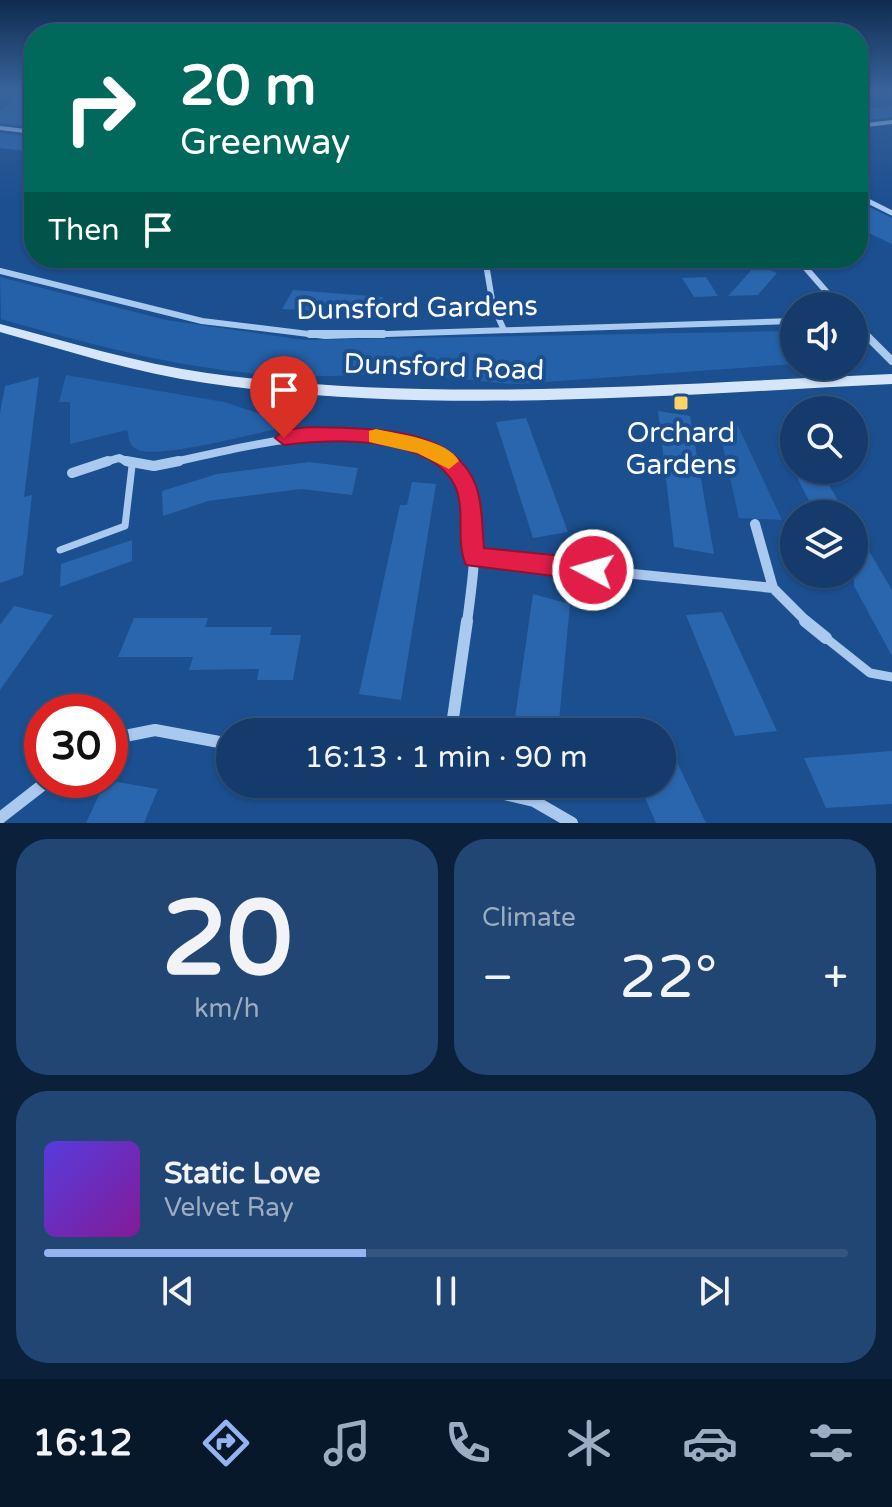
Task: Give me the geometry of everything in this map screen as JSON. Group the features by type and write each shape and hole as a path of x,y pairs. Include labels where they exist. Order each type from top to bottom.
{"main road":[{"name":"Dunsford Road","path":"0,328 132,363 207,378 410,396 591,395 892,379"}],"street":[{"path":"0,128 24,131"},
{"path":"868,201 892,213"},
{"path":"487,268 493,306 504,330"},
{"path":"806,268 827,292"},
{"name":"Dunsford Gardens","path":"0,271 135,307 224,324 325,336 780,321"},
{"path":"868,337 892,361"},
{"path":"72,473 119,458 132,466 154,465 259,441 309,434 385,437 422,446 452,463 467,488 474,558 453,718"},
{"path":"755,524 773,588 791,610 826,638"},
{"path":"474,558 773,588"},
{"path":"128,735 155,730 216,741"},
{"path":"0,818 26,798"},
{"path":"527,798 559,812 572,823"}],"lane":[{"path":"60,550 125,526 132,466"},
{"path":"826,638 870,673 892,677"}],"shaded area":[{"path":"0,277 166,320 304,340 780,331 780,365 518,384 411,374 257,374 183,364 1,319"},
{"path":"66,375 224,402 294,425 168,451 138,450 131,444 127,430 70,444 70,402 59,402"},
{"path":"718,425 738,426 780,516 780,520 739,518"}],"building":[{"path":"0,133 24,136 24,151 0,148"},
{"path":"868,206 892,218 892,244 868,233"},
{"path":"753,268 777,273 758,295 728,296"},
{"path":"706,277 718,296 694,297 682,278"},
{"path":"293,290 383,297 382,314 282,309"},
{"path":"39,377 24,497 32,495 23,575 0,583 0,413 5,386"},
{"path":"658,411 690,416 714,554 674,547"},
{"path":"526,418 568,532 533,538 496,422"},
{"path":"309,462 358,468 352,495 301,489 208,501 163,516 162,491 217,474"},
{"path":"412,482 436,484 401,700 359,694 400,505 407,505"},
{"path":"800,484 828,484 838,500 809,500"},
{"path":"132,540 132,561 60,587 61,564"},
{"path":"868,550 892,590 892,656 855,588 868,588"},
{"path":"533,594 570,604 559,718 515,718"},
{"path":"14,606 53,615 0,690 0,625"},
{"path":"722,612 777,731 735,736 686,615"},
{"path":"134,618 208,618 205,627 272,627 270,635 301,635 293,680 257,680 259,669 189,670 193,657 118,657"},
{"path":"892,751 892,804 826,808 804,758"},
{"path":"676,760 706,823 656,823 645,798 676,798"},
{"path":"128,784 158,789 144,823 86,823 98,798 128,798"}],"slow traffic":[{"path":"376,437 422,446 449,461"}],"place":[{"name":"Orchard Gardens","path":"681,403"}],"route":[{"path":"284,438 346,434 385,437 422,446 452,463 461,474 467,488 474,558 593,570"}]}
